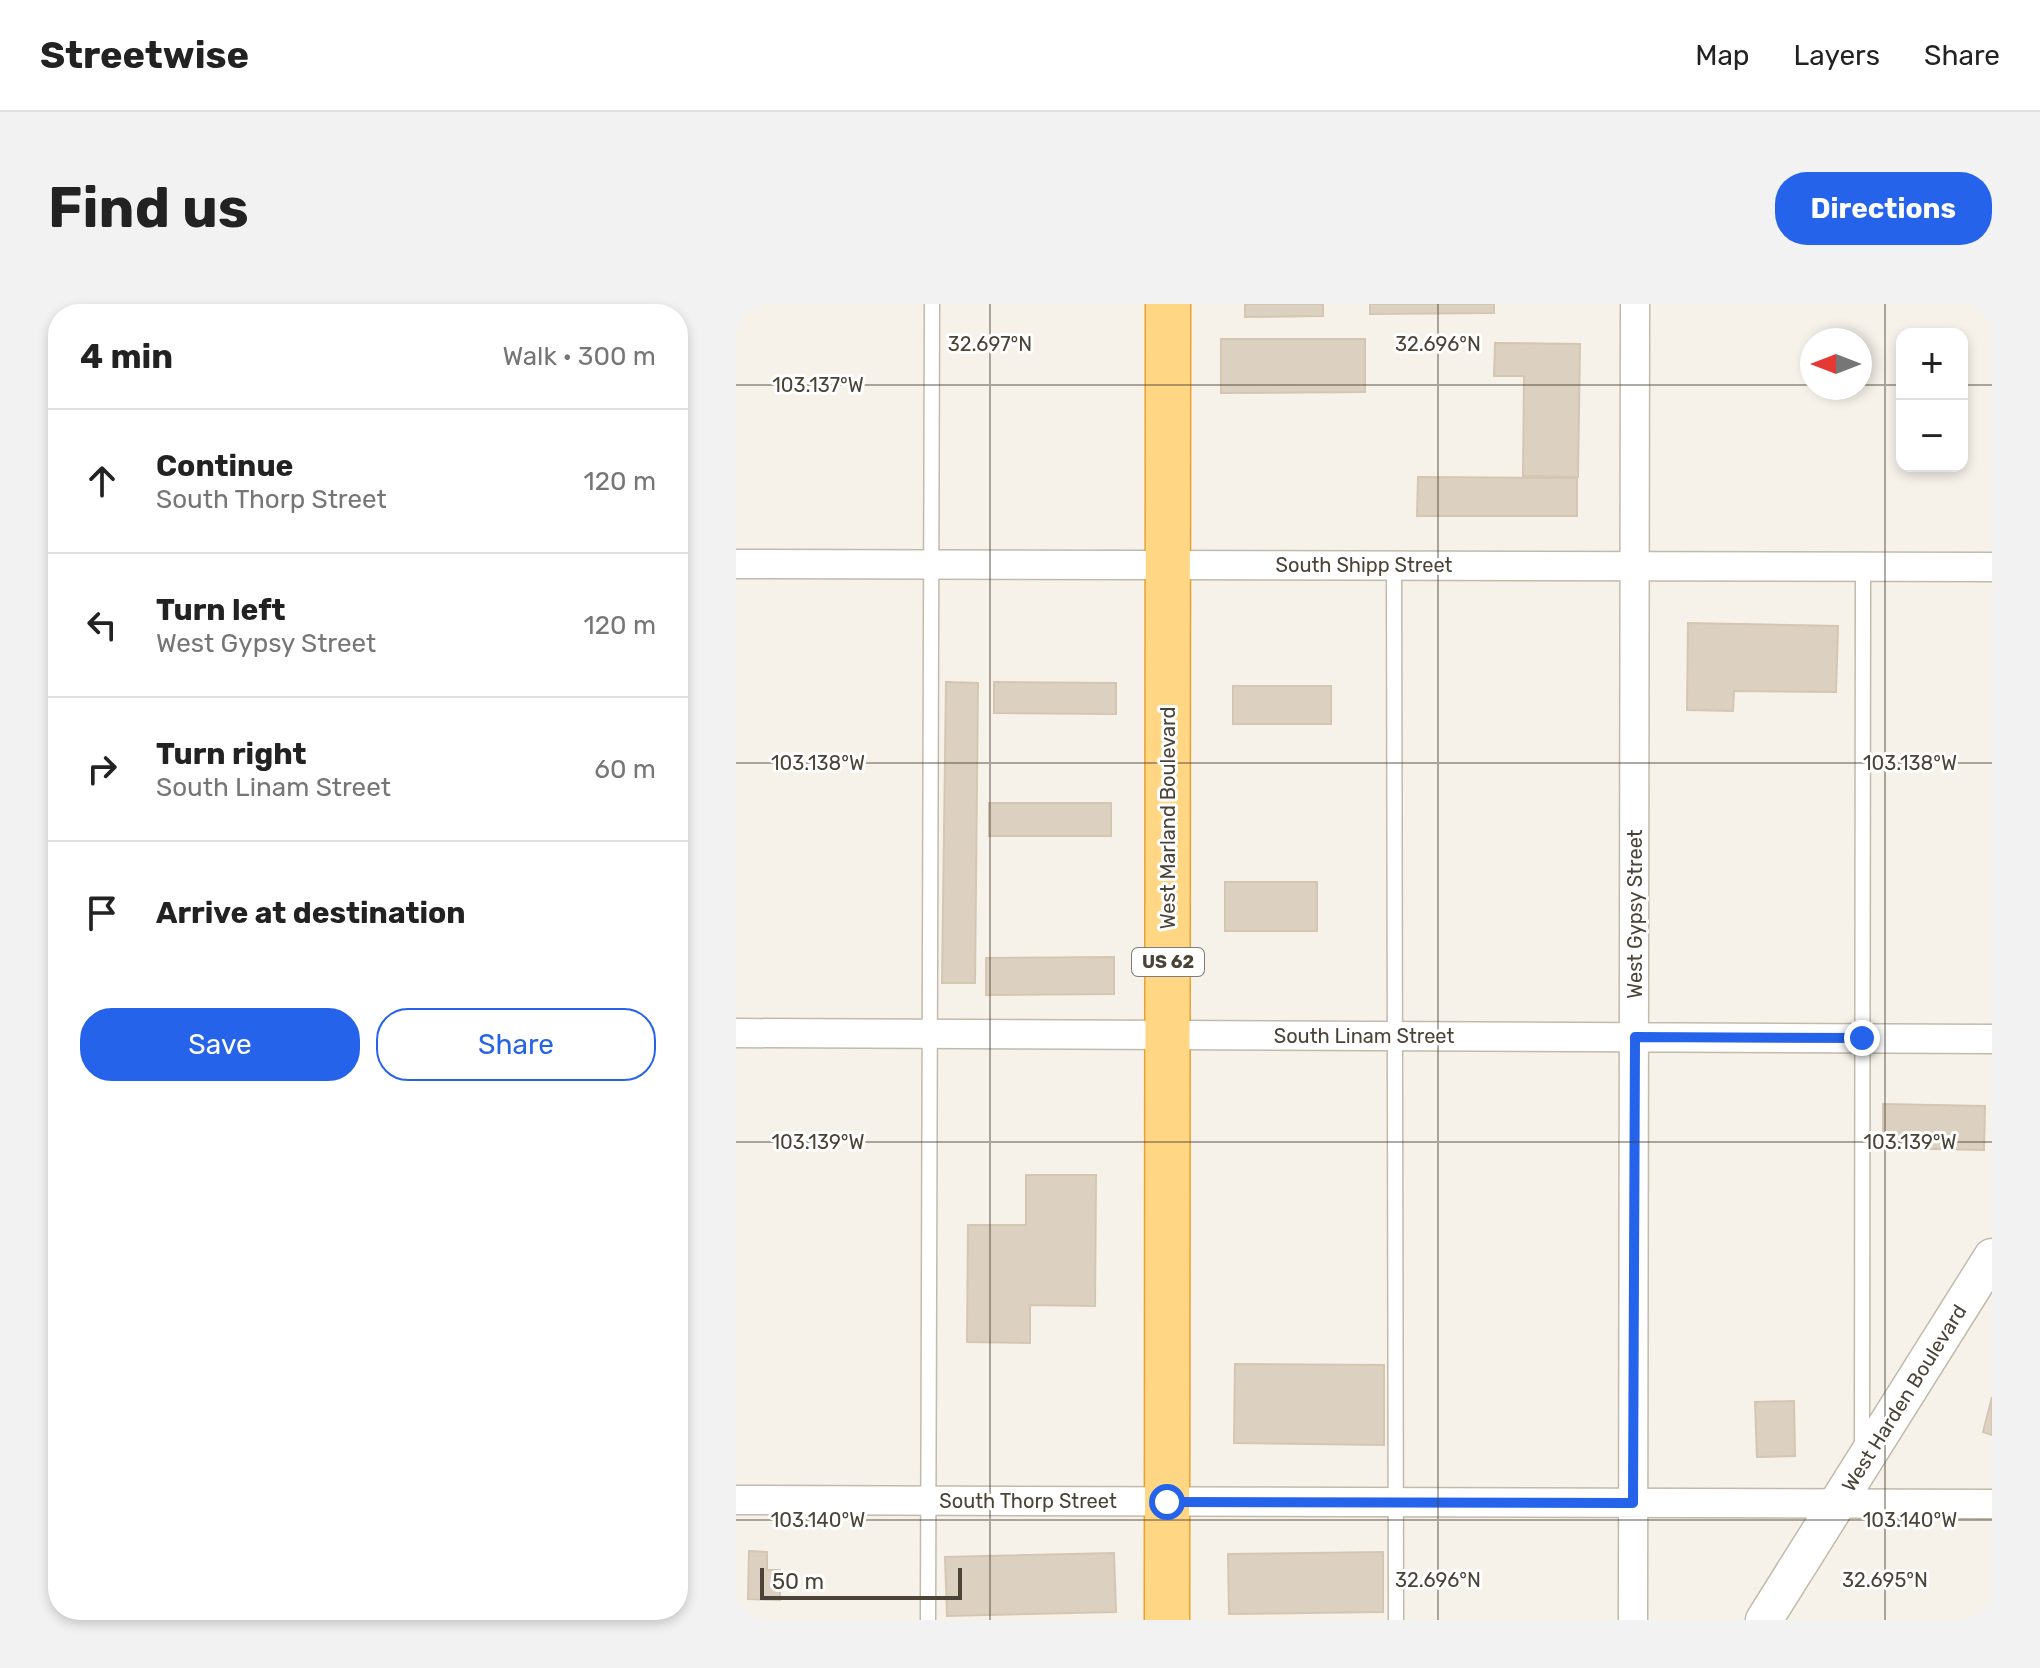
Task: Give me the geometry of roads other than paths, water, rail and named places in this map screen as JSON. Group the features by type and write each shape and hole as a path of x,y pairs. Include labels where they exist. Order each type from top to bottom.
{"highway":[{"name":"West Marland Boulevard","path":"1167,1620 1168,304"}],"street":[{"name":"West Gypsy Street","path":"1633,1620 1635,304"},
{"name":"South Shipp Street","path":"736,564 1992,567"},
{"name":"South Linam Street","path":"736,1033 1992,1039"},
{"name":"West Harden Boulevard","path":"1764,1620 1992,1257"},
{"name":"South Thorp Street","path":"736,1500 1992,1504"}],"lane":[{"path":"928,1620 932,304"},
{"path":"1394,565 1396,1620"},
{"path":"1862,1465 1863,566"}]}
